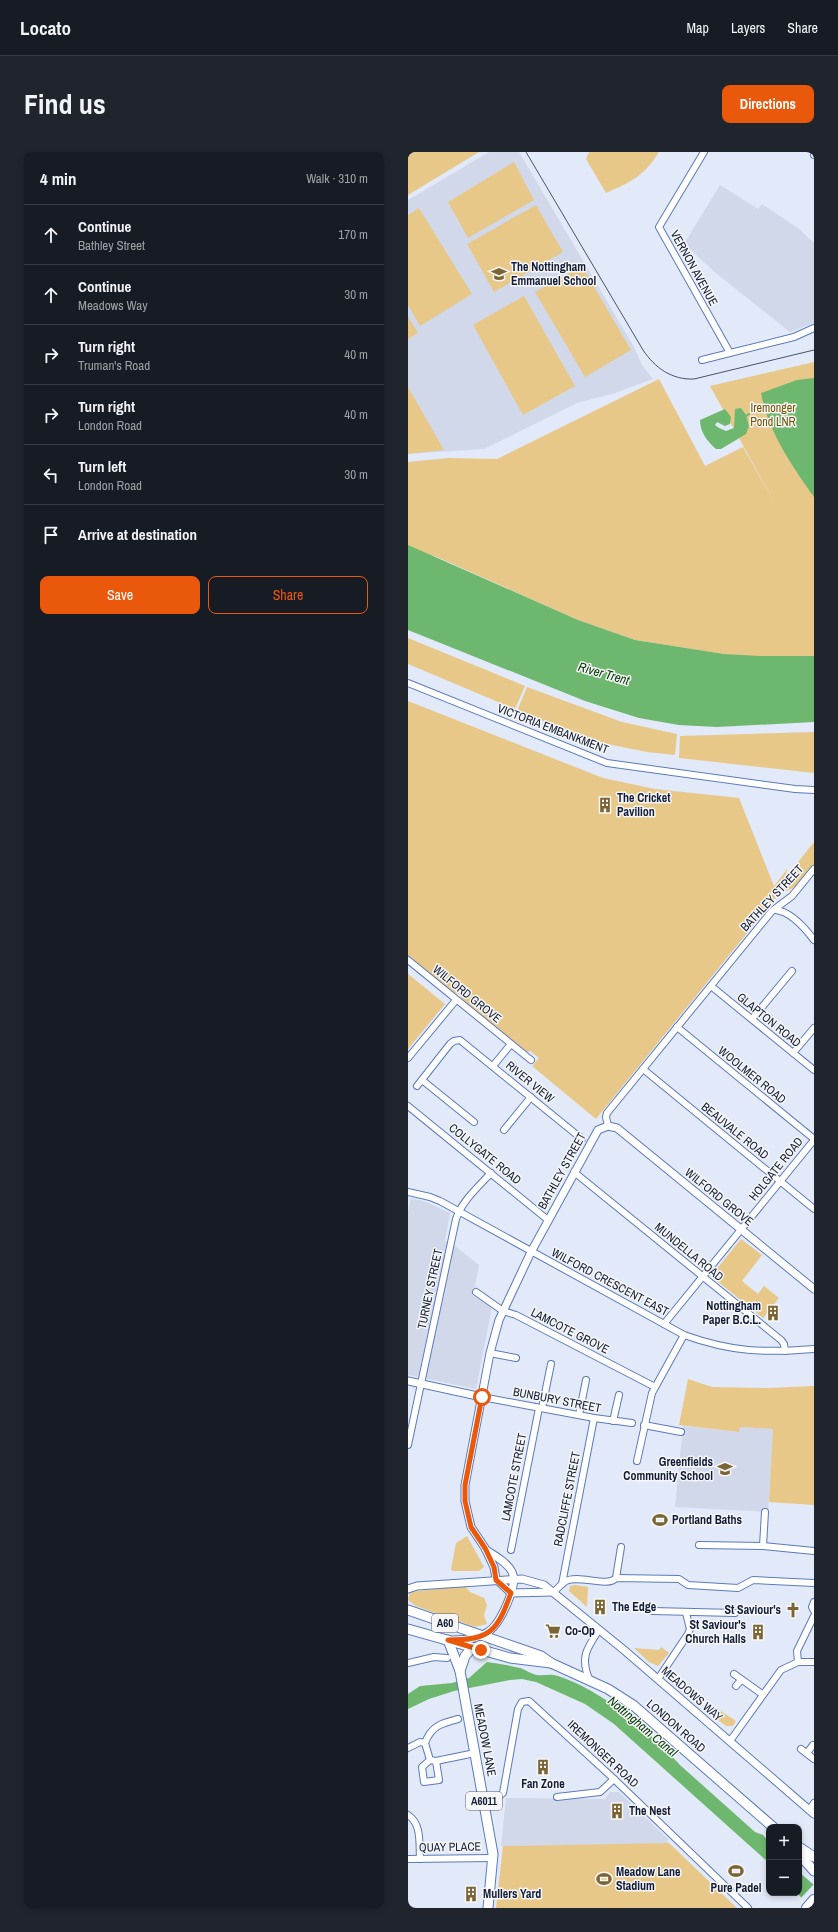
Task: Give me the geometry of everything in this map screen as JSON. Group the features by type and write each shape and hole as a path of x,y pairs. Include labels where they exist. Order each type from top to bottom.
{"highway":[{"path":"807,1908 814,1900"}],"main road":[{"name":"LONDON ROAD","path":"408,1610 541,1656 551,1663 589,1679 633,1705 770,1824"},
{"name":"LONDON ROAD","path":"408,1629 510,1658 551,1663"},
{"name":"MEADOW LANE","path":"448,1640 460,1671 474,1753 484,1800 493,1858 488,1908"},
{"path":"460,1671 465,1656 472,1648"},
{"path":"802,1849 814,1857"},
{"path":"802,1857 814,1871"}],"street":[{"name":"VERNON AVENUE","path":"704,152 659,226 730,353"},
{"path":"702,360 794,337 814,328"},
{"name":"VICTORIA EMBANKMENT","path":"408,683 607,763 795,789 814,790"},
{"name":"BATHLEY STREET","path":"496,1580 495,1572 485,1548 471,1527 465,1501 465,1485 490,1353 503,1311 531,1252 594,1135 601,1128 608,1126 606,1117 607,1113 772,911 776,910 782,902 792,896 814,869"},
{"path":"776,910 791,917 806,929 814,940"},
{"name":"WILFORD GROVE","path":"408,960 531,1060"},
{"path":"752,1019 792,971"},
{"name":"GLAPTON ROAD","path":"711,986 814,1070"},
{"path":"408,1058 456,1000"},
{"name":"WOOLMER ROAD","path":"677,1027 814,1140"},
{"path":"793,1053 814,1028"},
{"name":"RIVER VIEW","path":"417,1086 450,1044 458,1040 466,1043 582,1139"},
{"name":"RIVER VIEW","path":"493,1066 511,1044"},
{"name":"BEAUVALE ROAD","path":"643,1069 814,1209"},
{"path":"422,1080 474,1122"},
{"path":"504,1130 531,1097"},
{"name":"COLLYGATE ROAD","path":"408,1106 548,1220"},
{"name":"WILFORD GROVE","path":"608,1126 617,1128 814,1289"},
{"name":"HOLGATE ROAD","path":"664,1324 814,1140"},
{"name":"MUNDELLA ROAD","path":"574,1172 781,1340 784,1344 785,1351"},
{"name":"TURNEY STREET","path":"408,1445 459,1211 491,1173"},
{"name":"WILFORD CRESCENT EAST","path":"408,1192 430,1197 459,1211 531,1252 684,1334 710,1344 732,1349 785,1351 814,1349"},
{"name":"LAMCOTE GROVE","path":"476,1292 503,1311 516,1315 655,1387"},
{"path":"637,1461 644,1425 655,1387 684,1334"},
{"path":"490,1353 516,1358"},
{"name":"LAMCOTE STREET","path":"511,1550 551,1364"},
{"path":"579,1415 586,1380"},
{"name":"BUNBURY STREET","path":"408,1381 482,1397 594,1418 632,1423"},
{"path":"613,1421 619,1395"},
{"name":"RADCLIFFE STREET","path":"562,1584 594,1418"},
{"path":"644,1425 681,1432"},
{"path":"763,1546 764,1512"},
{"path":"699,1545 763,1546 814,1550"},
{"path":"616,1578 621,1547"},
{"name":"BATHLEY STREET","path":"485,1548 510,1569 514,1579"},
{"path":"496,1580 511,1593 554,1592 562,1584 572,1579 604,1582 611,1581 616,1578 679,1579 688,1585 738,1588 753,1580 814,1583"},
{"path":"482,1636 494,1629 498,1623 511,1593 514,1579"},
{"name":"MEADOWS WAY","path":"408,1589 417,1586 514,1579 534,1581 554,1592 658,1679 811,1812"},
{"path":"814,1602 812,1607 814,1611"},
{"path":"653,1612 734,1613"},
{"path":"658,1679 688,1634 690,1629 686,1613"},
{"path":"798,1662 797,1652 814,1616"},
{"path":"589,1679 585,1670 584,1660 590,1644 599,1630"},
{"name":"LONDON ROAD","path":"448,1640 468,1640 482,1636"},
{"path":"408,1663 434,1657 447,1658"},
{"path":"730,1741 762,1694 781,1670 798,1662 814,1662"},
{"path":"734,1674 762,1694"},
{"path":"736,1686 741,1680"},
{"name":"IREMONGER ROAD","path":"484,1800 498,1797 503,1792 518,1709 522,1702 526,1700 533,1703 748,1908"},
{"path":"430,1760 425,1743 433,1729 439,1724 458,1719"},
{"path":"408,1748 420,1742 425,1743"},
{"path":"807,1753 813,1745"},
{"path":"801,1749 814,1758"},
{"path":"430,1760 436,1761 474,1753"},
{"path":"430,1760 422,1767 424,1782 439,1780 436,1761"},
{"path":"557,1797 600,1792 614,1779"},
{"path":"811,1812 814,1802"},
{"path":"408,1814 416,1822 420,1837 420,1859"},
{"name":"QUAY PLACE","path":"408,1859 493,1858"}],"shaded area":[{"name":"The Nottingham Emmanuel School","path":"489,152 519,152 634,347 642,365 653,379 615,393 577,403 484,449 408,454 408,200"},
{"path":"720,185 758,209 762,204 799,229 814,243 814,323 790,332 717,274 684,244"},
{"path":"411,1198 426,1202 450,1213 445,1241 455,1246 479,1265 473,1296 492,1307 476,1389 408,1375 408,1211"},
{"name":"Greenfields Community School","path":"683,1426 738,1432 740,1427 774,1429 768,1512 675,1507"},
{"path":"610,1792 619,1792 668,1839 668,1845 501,1846 506,1798 605,1799"}],"green space":[{"path":"408,152 479,152 408,195"},
{"path":"589,152 659,152 642,173 630,182 606,193 586,159"},
{"path":"514,162 534,200 468,238 448,202"},
{"path":"536,205 563,252 494,292 467,244"},
{"path":"419,208 472,294 420,326 408,305 408,215"},
{"path":"582,266 631,350 585,377 535,292"},
{"path":"524,296 575,386 523,415 473,325"},
{"path":"408,317 418,333 408,339"},
{"name":"Iremonger Pond LNR","path":"814,362 814,656 737,656 635,640 578,620 437,557 408,548 408,462 448,458 497,459 659,379 705,466 743,447 776,505 710,386"},
{"path":"408,387 444,450 408,454"},
{"path":"408,638 525,686 515,709 408,664"},
{"path":"527,687 622,722 677,734 675,755 647,752 602,743 517,711"},
{"path":"408,701 603,778 655,789 739,798 774,886 788,868 778,895 596,1119 532,1066 539,1058 530,1051 525,1052 463,1001 459,994 453,993 408,956"},
{"path":"814,732 814,773 679,758 680,736"},
{"path":"814,842 814,866 798,885 787,891 783,888 791,871"},
{"path":"408,974 445,1004 408,1049"},
{"path":"741,1239 762,1255 742,1281 758,1294 764,1286 779,1298 763,1318 711,1276"},
{"path":"688,1379 712,1387 768,1388 814,1386 814,1505 769,1502 773,1429 740,1427 739,1432 679,1425"},
{"path":"467,1536 484,1567 479,1571 452,1571 451,1569 456,1543"},
{"path":"575,1585 588,1587 587,1607 569,1591 570,1586"},
{"path":"466,1587 470,1592 484,1598 487,1605 484,1615 487,1624 475,1627 416,1606 408,1600 410,1592"},
{"path":"661,1647 669,1653 658,1666 649,1662 634,1648 659,1650"},
{"path":"721,1711 736,1721 733,1726 726,1726 716,1718"},
{"name":"Meadow Lane Stadium","path":"669,1843 737,1908 496,1908 503,1846"}],"water":[{"path":"814,378 814,497 782,448 769,421 761,393 797,380"},
{"path":"741,408 746,415 749,426 746,434 721,449 716,449 705,436 701,428 700,420 725,409 731,417 730,424 725,426 717,422 715,425 726,431 734,428 735,409"},
{"name":"River Trent","path":"408,545 578,620 635,640 724,654 814,656 814,722 717,727 679,725 639,718 585,701 408,630"},
{"path":"487,1662 508,1665 520,1668 533,1674 558,1676 575,1682 608,1701 654,1739 680,1765 755,1832 763,1835 766,1838 766,1860 614,1724 585,1704 536,1682 522,1679 510,1680 454,1691 429,1699 408,1709 408,1694 420,1686 452,1683 469,1678"},
{"path":"802,1875 814,1885 814,1908 811,1908 800,1896 802,1896"}],"pier":[{"path":"814,1884 814,1908 808,1908 800,1899"}],"waterway":[{"path":"755,411 764,406"}],"tram line":[{"path":"526,152 643,350 653,362 665,372 686,379 694,379 814,350"}],"place":[{"name":"The Nottingham Emmanuel School","path":"499,274"},
{"name":"The Cricket Pavilion","path":"605,805"},
{"name":"Nottingham Paper B.C.L.","path":"773,1313"},
{"name":"Greenfields Community School","path":"725,1469"},
{"name":"Portland Baths","path":"660,1520"},
{"name":"The Edge","path":"600,1607"},
{"name":"St Saviour's","path":"793,1610"},
{"name":"Co-Op","path":"553,1631"},
{"name":"St Saviour's Church Halls","path":"758,1632"},
{"name":"Fan Zone","path":"543,1767"},
{"name":"The Nest","path":"617,1811"},
{"name":"Pure Padel","path":"736,1871"},
{"name":"Meadow Lane Stadium","path":"604,1879"},
{"name":"Mullers Yard","path":"471,1894"}],"route":[{"path":"481,1650 448,1640 468,1640 482,1636 494,1629 502,1617 511,1593 496,1580 494,1567 485,1548 471,1527 467,1515 465,1485 482,1397"}],"water label":[{"name":"Nottingham Canal","path":"643,1726"}]}
